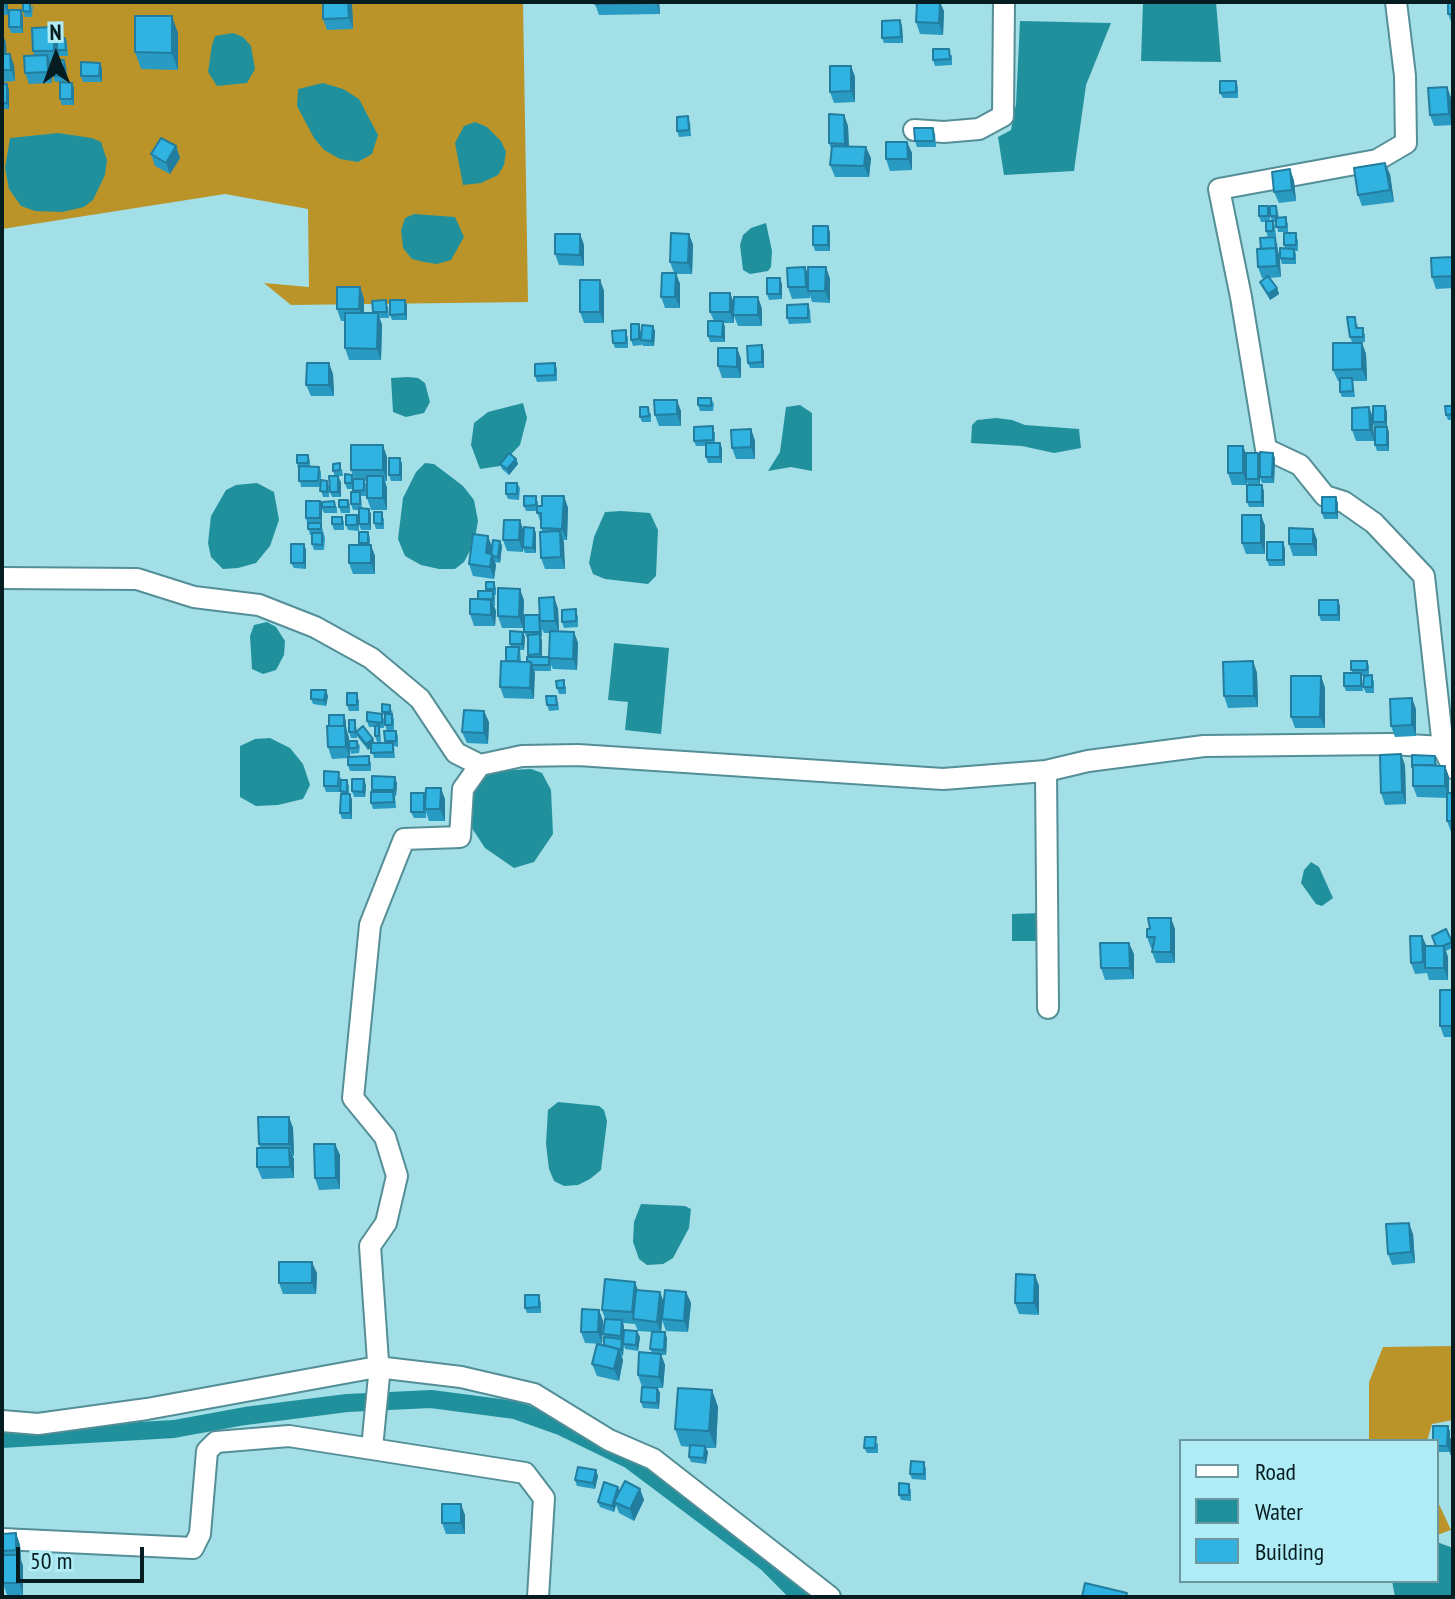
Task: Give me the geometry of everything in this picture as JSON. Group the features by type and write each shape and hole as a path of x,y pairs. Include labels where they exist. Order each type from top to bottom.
{"street":[{"path":"914,130 944,132 979,129 1003,116 1004,2"},
{"path":"1396,2 1405,76 1406,143 1377,160 1219,189 1266,449 1300,465 1325,496 1344,502 1374,523 1424,576 1453,768"},
{"path":"2,578 137,579 194,597 259,605 315,627 371,658 420,699 456,753 480,765 522,756 578,755 943,779 1046,771 1088,761 1204,746 1390,744 1448,747"},
{"path":"372,1448 378,1372 370,1246 386,1223 397,1176 385,1137 353,1098 370,925 404,839 460,837 463,789 480,765"},
{"path":"1046,771 1048,1008"},
{"path":"2,1421 38,1424 378,1372 461,1377 534,1394 609,1440 653,1459 830,1597"},
{"path":"2,1539 193,1548 200,1534 207,1451 216,1442 289,1436 525,1473 544,1498 538,1597"}],"shaded area":[{"path":"2,2 523,2 528,302 291,305 264,283 309,287 308,209 225,194 2,229"},
{"path":"1453,1346 1453,1420 1432,1424 1428,1439 1369,1439 1369,1382 1383,1347"},
{"path":"1439,1504 1451,1530 1439,1534"}],"water":[{"path":"1143,2 1216,2 1221,62 1141,61"},
{"path":"1020,21 1111,23 1086,85 1074,171 1004,175 998,137 1011,130 1016,104"},
{"path":"233,33 243,37 251,46 255,69 247,83 217,86 208,72 212,45 215,36"},
{"path":"323,83 343,89 359,99 378,135 372,154 358,162 340,159 324,150 297,106 298,89"},
{"path":"475,122 487,127 501,141 506,152 504,165 498,175 481,183 463,185 455,143 464,126"},
{"path":"58,133 101,142 107,160 105,175 93,200 84,207 62,212 35,211 21,206 9,189 5,168 10,138"},
{"path":"414,214 455,217 464,237 451,260 437,264 412,259 403,248 401,230 405,218"},
{"path":"766,223 772,251 771,267 768,271 750,274 743,270 740,245 743,235 751,228"},
{"path":"408,377 425,383 430,402 424,413 406,417 393,412 391,378"},
{"path":"523,403 527,418 520,445 500,466 480,469 471,445 474,423 488,412"},
{"path":"800,405 812,413 812,471 791,467 768,471 780,452 786,407"},
{"path":"996,418 1025,425 1079,429 1081,448 1054,453 1022,446 971,443 972,425 977,420"},
{"path":"425,463 434,464 446,473 463,486 474,500 478,521 474,543 464,562 455,569 421,565 405,556 398,539 403,498 416,472"},
{"path":"257,483 274,492 279,520 270,546 256,563 223,569 211,557 208,543 211,516 226,490 236,485"},
{"path":"605,512 650,513 658,530 656,576 648,584 605,579 593,574 589,563 594,537"},
{"path":"267,622 276,627 285,641 284,655 276,670 263,674 252,669 250,636 254,625"},
{"path":"614,643 669,648 661,734 625,730 628,702 608,700"},
{"path":"270,738 290,748 303,764 310,785 303,799 256,806 240,797 240,746 255,739"},
{"path":"531,769 542,773 551,790 553,834 534,862 514,868 485,848 468,822 471,794 479,772"},
{"path":"1311,862 1319,867 1333,898 1322,906 1316,904 1301,883 1304,870"},
{"path":"1042,913 1042,941 1012,941 1012,914"},
{"path":"558,1102 599,1106 604,1110 607,1121 601,1170 578,1185 564,1186 554,1181 549,1169 546,1144 548,1110"},
{"path":"641,1204 691,1209 689,1228 673,1258 663,1264 647,1265 639,1259 633,1242 634,1222"},
{"path":"1439,1543 1453,1548 1453,1597 1395,1597 1392,1583 1439,1583"}],"building":[{"path":"23,2 30,2 30,12 23,11"},
{"path":"323,2 348,2 349,18 323,19"},
{"path":"656,2 656,3 595,4"},
{"path":"917,2 940,2 939,23 916,22"},
{"path":"1448,2 1453,2 1453,14 1448,14"},
{"path":"9,10 21,10 21,27 9,27"},
{"path":"135,16 172,16 172,53 135,52"},
{"path":"900,20 901,37 882,38 882,21"},
{"path":"54,27 54,51 33,51 32,28"},
{"path":"57,38 65,38 66,50 57,50"},
{"path":"933,49 949,49 950,59 933,60"},
{"path":"2,54 10,54 11,70 2,70"},
{"path":"47,55 48,72 25,73 24,56"},
{"path":"52,60 64,60 65,76 53,76"},
{"path":"81,62 100,63 99,76 81,76"},
{"path":"830,66 851,66 851,91 830,92"},
{"path":"1220,81 1236,81 1236,92 1220,93"},
{"path":"60,82 72,83 72,99 60,99"},
{"path":"2,84 7,84 7,103 2,103"},
{"path":"1447,87 1449,114 1430,115 1428,88"},
{"path":"829,114 844,115 845,144 829,143"},
{"path":"688,116 689,130 677,131 677,117"},
{"path":"914,128 933,128 934,141 915,141"},
{"path":"161,138 176,146 166,163 151,154"},
{"path":"886,142 907,142 908,159 886,159"},
{"path":"832,146 866,147 864,166 830,165"},
{"path":"1385,163 1390,190 1358,195 1354,168"},
{"path":"1290,169 1292,190 1274,192 1272,172"},
{"path":"1259,206 1268,206 1268,216 1259,216"},
{"path":"1270,206 1276,206 1277,216 1270,216"},
{"path":"1286,217 1286,227 1276,227 1276,218"},
{"path":"1266,221 1273,221 1273,231 1266,231"},
{"path":"813,226 828,226 828,245 813,245"},
{"path":"671,233 689,234 688,263 670,262"},
{"path":"1284,233 1296,233 1296,245 1284,245"},
{"path":"555,234 580,234 580,255 555,254"},
{"path":"1275,237 1276,248 1261,249 1260,238"},
{"path":"1276,248 1277,266 1258,267 1257,249"},
{"path":"1280,248 1294,249 1294,259 1280,258"},
{"path":"1452,257 1453,276 1432,277 1431,258"},
{"path":"805,267 806,287 788,287 787,268"},
{"path":"808,267 826,267 825,291 808,291"},
{"path":"662,273 676,273 675,297 661,297"},
{"path":"1268,276 1277,288 1268,294 1260,282"},
{"path":"767,278 780,278 780,294 767,294"},
{"path":"580,280 600,280 600,312 580,312"},
{"path":"337,287 360,287 359,309 337,309"},
{"path":"710,293 730,293 730,312 710,312"},
{"path":"734,297 758,297 758,315 733,315"},
{"path":"386,300 387,312 373,312 372,301"},
{"path":"390,300 405,300 405,314 390,315"},
{"path":"808,304 808,318 787,318 787,305"},
{"path":"345,313 378,313 377,349 345,348"},
{"path":"1347,317 1355,317 1356,328 1363,328 1363,337 1350,337"},
{"path":"708,321 723,321 722,337 708,336"},
{"path":"631,324 639,324 639,339 631,340"},
{"path":"642,325 653,326 652,341 641,340"},
{"path":"626,330 626,343 613,343 612,331"},
{"path":"1333,343 1362,343 1362,369 1333,370"},
{"path":"762,345 762,362 748,363 747,346"},
{"path":"718,348 737,348 737,367 718,366"},
{"path":"307,363 329,363 329,385 306,385"},
{"path":"555,363 555,375 535,376 535,364"},
{"path":"1340,378 1352,378 1353,391 1340,392"},
{"path":"698,398 711,398 711,406 698,405"},
{"path":"654,400 677,400 677,414 655,415"},
{"path":"1373,406 1385,406 1385,422 1373,422"},
{"path":"1445,406 1453,406 1453,414 1446,415"},
{"path":"640,407 648,407 649,416 640,417"},
{"path":"1369,407 1370,430 1352,430 1352,408"},
{"path":"713,426 713,440 694,441 694,427"},
{"path":"1375,427 1387,427 1387,445 1375,445"},
{"path":"751,429 751,447 732,448 731,430"},
{"path":"706,443 720,443 720,457 706,457"},
{"path":"351,445 383,445 383,470 351,470"},
{"path":"1228,446 1243,446 1243,473 1228,473"},
{"path":"1260,452 1273,453 1272,477 1260,477"},
{"path":"509,453 516,459 507,469 500,464"},
{"path":"1246,453 1258,453 1258,479 1246,479"},
{"path":"297,455 308,455 308,463 297,463"},
{"path":"389,458 400,458 400,475 389,475"},
{"path":"340,463 340,470 333,471 333,464"},
{"path":"299,466 319,467 318,481 299,481"},
{"path":"345,474 352,475 352,483 345,483"},
{"path":"329,476 338,476 338,492 330,492"},
{"path":"367,476 383,476 383,498 367,498"},
{"path":"353,479 364,479 364,490 353,491"},
{"path":"321,480 327,481 327,492 320,491"},
{"path":"506,483 517,483 517,494 506,494"},
{"path":"1247,485 1262,485 1262,502 1247,502"},
{"path":"351,492 360,492 360,504 351,504"},
{"path":"524,496 536,496 536,505 524,506"},
{"path":"542,496 564,496 562,529 541,528 541,513 537,513 537,506 542,506"},
{"path":"1322,497 1336,497 1336,513 1322,513"},
{"path":"339,500 348,500 348,507 339,507"},
{"path":"306,501 320,501 320,518 306,518"},
{"path":"334,501 335,507 322,507 322,502"},
{"path":"359,508 369,509 369,524 359,524"},
{"path":"374,512 382,512 382,524 374,523"},
{"path":"346,515 357,515 357,525 346,525"},
{"path":"1242,515 1261,515 1261,543 1242,543"},
{"path":"332,517 342,517 342,524 332,524"},
{"path":"504,520 520,520 519,540 503,540"},
{"path":"308,523 321,523 321,529 308,529"},
{"path":"524,527 534,528 533,548 523,547"},
{"path":"1289,528 1313,529 1313,544 1289,544"},
{"path":"560,531 561,557 541,558 540,532"},
{"path":"359,532 368,532 368,543 359,543"},
{"path":"312,533 322,533 322,545 312,544"},
{"path":"473,534 488,536 486,553 492,554 490,567 469,564"},
{"path":"493,540 500,541 498,557 491,554"},
{"path":"1267,542 1283,542 1283,560 1267,560"},
{"path":"291,544 304,544 304,563 291,563"},
{"path":"349,545 371,545 371,563 349,563"},
{"path":"486,582 494,582 494,589 486,589"},
{"path":"498,588 520,589 519,617 498,616"},
{"path":"478,591 493,591 493,600 478,599"},
{"path":"554,597 555,621 540,621 539,598"},
{"path":"470,599 491,599 491,615 470,614"},
{"path":"1319,600 1338,600 1338,615 1319,615"},
{"path":"576,609 576,621 562,622 562,610"},
{"path":"524,615 539,615 540,632 524,632"},
{"path":"510,631 523,632 522,644 510,644"},
{"path":"550,631 574,632 573,659 549,658"},
{"path":"540,634 540,654 528,655 528,635"},
{"path":"506,647 519,647 518,661 506,661"},
{"path":"527,657 549,657 549,665 532,665"},
{"path":"501,661 531,662 530,688 500,687"},
{"path":"1253,661 1254,696 1224,696 1223,662"},
{"path":"1351,661 1367,661 1367,670 1351,670"},
{"path":"1344,673 1361,673 1361,686 1344,686"},
{"path":"1372,675 1372,687 1363,687 1364,676"},
{"path":"1291,676 1321,676 1320,717 1291,717"},
{"path":"564,680 564,688 557,688 556,681"},
{"path":"311,690 326,690 324,700 311,699"},
{"path":"347,693 357,693 357,705 347,705"},
{"path":"546,696 556,696 557,705 547,705"},
{"path":"1412,698 1412,725 1391,726 1390,699"},
{"path":"382,704 390,705 390,712 382,712"},
{"path":"464,710 484,711 484,733 462,732"},
{"path":"367,712 382,714 382,723 367,721"},
{"path":"385,714 392,714 392,725 385,725"},
{"path":"329,715 344,715 344,726 329,726"},
{"path":"349,720 355,720 355,732 349,732"},
{"path":"379,725 379,736 375,736 375,726"},
{"path":"327,726 345,726 346,747 328,747"},
{"path":"363,726 373,739 366,744 356,732"},
{"path":"384,731 396,731 396,741 385,741"},
{"path":"349,741 357,741 357,748 349,748"},
{"path":"371,743 393,743 393,752 371,753"},
{"path":"1401,754 1402,792 1381,793 1380,755"},
{"path":"1412,755 1435,756 1435,765 1412,767"},
{"path":"369,756 369,765 348,765 348,757"},
{"path":"1413,765 1445,766 1445,786 1413,786"},
{"path":"324,771 339,772 338,786 324,786"},
{"path":"372,776 395,777 394,790 372,790"},
{"path":"352,779 364,779 363,792 352,791"},
{"path":"341,780 347,780 347,792 340,791"},
{"path":"426,788 441,788 440,809 425,809"},
{"path":"371,792 393,792 394,802 371,803"},
{"path":"411,793 424,793 424,812 411,812"},
{"path":"1447,793 1453,793 1453,821 1447,821"},
{"path":"341,794 350,794 350,813 340,813"},
{"path":"1148,918 1171,918 1171,952 1152,952 1155,937 1147,937 1147,929 1150,929"},
{"path":"1446,929 1452,942 1436,946 1432,936"},
{"path":"1410,936 1422,936 1423,962 1411,963"},
{"path":"1100,943 1129,943 1130,968 1101,968"},
{"path":"1425,946 1444,946 1444,968 1425,968"},
{"path":"1440,990 1453,990 1453,1026 1440,1026"},
{"path":"258,1117 289,1117 289,1144 259,1144"},
{"path":"314,1144 335,1144 336,1178 315,1178"},
{"path":"257,1148 289,1148 290,1167 257,1167"},
{"path":"1409,1223 1411,1252 1388,1254 1386,1224"},
{"path":"279,1262 312,1262 312,1283 279,1283"},
{"path":"1016,1274 1035,1275 1034,1303 1015,1303"},
{"path":"605,1279 635,1282 632,1312 602,1310"},
{"path":"636,1290 660,1292 657,1322 633,1319"},
{"path":"665,1290 686,1292 684,1321 662,1319"},
{"path":"525,1295 539,1295 539,1307 525,1308"},
{"path":"582,1309 599,1310 598,1332 581,1332"},
{"path":"605,1319 622,1320 621,1336 603,1334"},
{"path":"624,1330 637,1331 636,1345 623,1344"},
{"path":"652,1332 665,1332 664,1350 650,1349"},
{"path":"604,1337 622,1339 621,1350 604,1345"},
{"path":"597,1344 619,1349 614,1369 592,1364"},
{"path":"639,1352 661,1354 659,1377 638,1375"},
{"path":"642,1387 657,1388 657,1403 641,1402"},
{"path":"678,1388 712,1390 709,1431 675,1429"},
{"path":"1433,1426 1448,1426 1447,1446 1439,1446 1439,1439 1433,1439"},
{"path":"865,1437 876,1437 875,1448 864,1448"},
{"path":"690,1445 705,1446 704,1458 689,1457"},
{"path":"911,1461 924,1462 924,1474 910,1474"},
{"path":"578,1467 596,1470 593,1483 575,1480"},
{"path":"625,1481 640,1489 630,1509 614,1502"},
{"path":"604,1482 618,1487 612,1506 598,1502"},
{"path":"899,1483 909,1484 909,1495 899,1495"},
{"path":"442,1504 461,1504 461,1523 442,1523"},
{"path":"16,1533 16,1550 2,1551 2,1534"},
{"path":"3,1555 19,1555 19,1583 3,1583"},
{"path":"1085,1583 1127,1593 1126,1597 1082,1597"}],"waterway":[{"path":"2,1439 174,1429 347,1403 431,1399 515,1410 560,1426 630,1460 766,1562 801,1597"}]}
